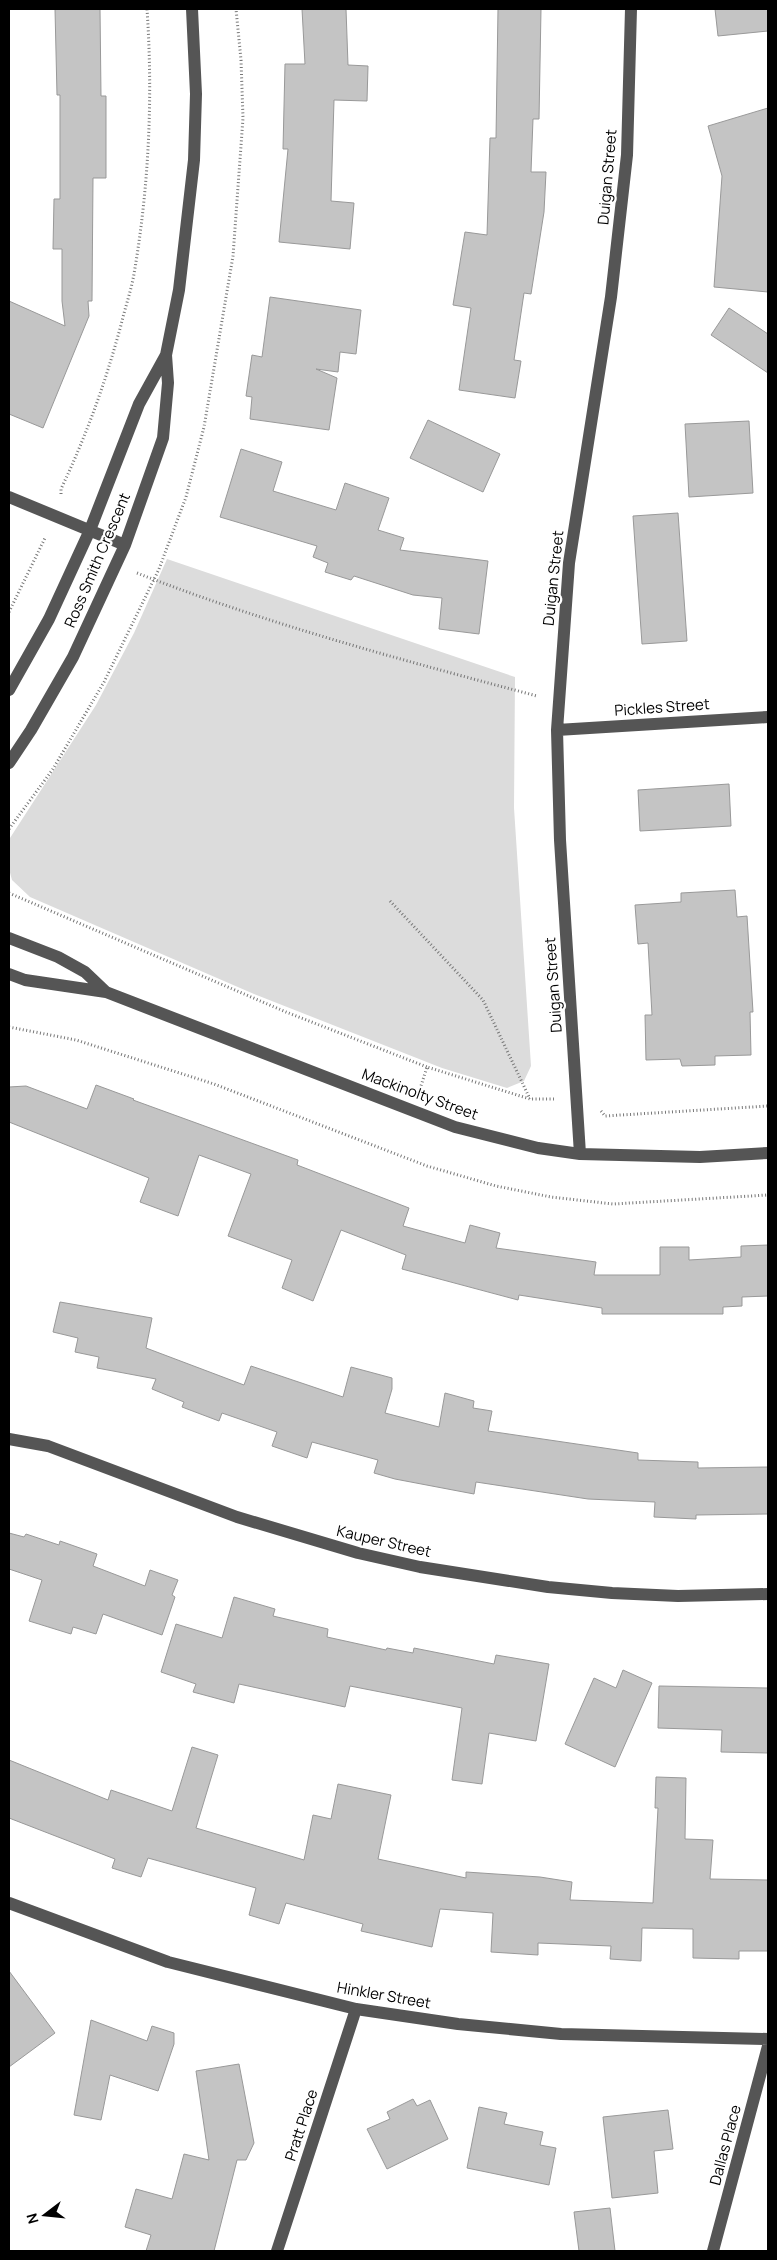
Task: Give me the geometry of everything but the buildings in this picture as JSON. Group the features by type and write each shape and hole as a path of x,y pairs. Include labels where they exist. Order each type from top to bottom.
{"street":[{"name":"Ross Smith Crescent","path":"9,763 31,730 73,658 125,545 163,438 168,382 166,355 179,290 194,160 196,94 192,9"},
{"name":"Duigan Street","path":"580,1154 560,840 557,730 568,563 611,297 628,155 631,9"},
{"name":"Ross Smith Crescent","path":"9,690 49,619 90,530 139,404 166,355"},
{"path":"9,497 125,545"},
{"name":"Pickles Street","path":"557,730 768,717"},
{"name":"Mackinolty Street","path":"9,938 58,957 85,972 106,992"},
{"name":"Mackinolty Street","path":"9,974 25,980 106,992 455,1127 538,1148 580,1154 700,1157 768,1152"},
{"name":"Kauper Street","path":"9,1439 48,1446 237,1518 358,1553 420,1567 548,1587 612,1593 678,1596 768,1594"},
{"name":"Hinkler Street","path":"9,1904 168,1962 356,2009 458,2024 561,2034 768,2039"},
{"name":"Pratt Place","path":"277,2251 356,2009"},
{"name":"Dallas Place","path":"713,2251 768,2046"}],"path":[{"path":"9,612 44,540 54,515 61,489 85,439 106,380 134,275 147,179 151,62 147,9"},
{"path":"115,564 273,621 416,664 559,702"},
{"path":"9,893 286,1012 427,1067 530,1099 483,1000 390,901"},
{"path":"9,1027 76,1040 214,1084 427,1166 496,1186 551,1197 612,1204 768,1195"},
{"path":"413,1110 427,1067"},
{"path":"597,1104 605,1116 768,1106"}],"shaded area":[{"path":"167,559 515,677 514,808 531,1066 524,1081 507,1088 442,1068 254,994 30,897 12,880 9,869 10,838 96,705 134,633"}]}
